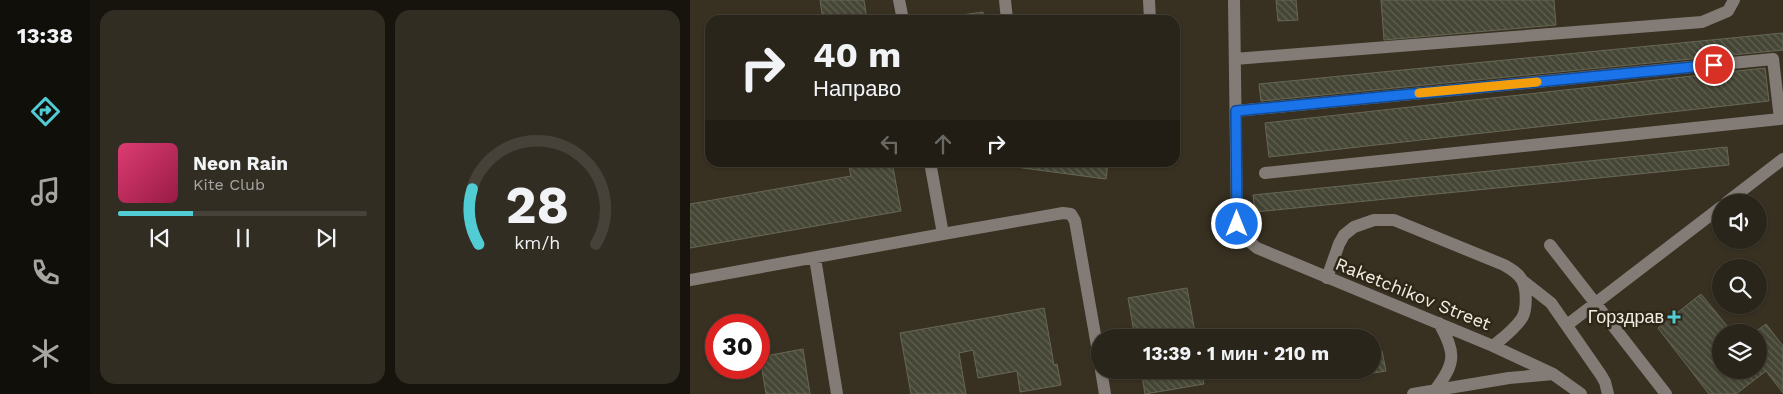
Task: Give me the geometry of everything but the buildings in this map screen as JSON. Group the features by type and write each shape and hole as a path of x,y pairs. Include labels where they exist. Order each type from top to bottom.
{"street":[{"path":"899,0 902,15"},
{"path":"1004,0 1006,15"},
{"path":"1149,0 1150,15"},
{"path":"1234,0 1236,111 1772,59 1780,119 1265,173"},
{"path":"1235,59 1702,22 1728,11 1734,0"},
{"name":"Raketchikov Street","path":"1236,111 1237,224 1245,238 1257,248 1493,346 1553,374 1581,394"},
{"path":"1737,194 1783,159"},
{"path":"931,167 943,234"},
{"path":"690,280 1063,213 1071,214 1075,221 1094,329"},
{"path":"1567,325 1712,213"},
{"path":"1327,278 1344,235 1354,227 1374,220 1394,220 1504,265 1551,303 1601,375 1608,394"},
{"path":"1550,245 1666,394"},
{"path":"815,258 837,394"},
{"path":"1493,346 1510,332 1523,317 1526,301 1523,282"},
{"path":"1435,390 1446,377 1451,361 1452,349 1439,323"},
{"path":"1414,394 1508,378 1553,374"},
{"path":"1103,379 1106,394"}],"slow traffic":[{"path":"1419,93 1537,82"}],"place":[{"name":"Горздрав","path":"1674,317"}],"route":[{"path":"1237,224 1236,111 1714,65"}]}
